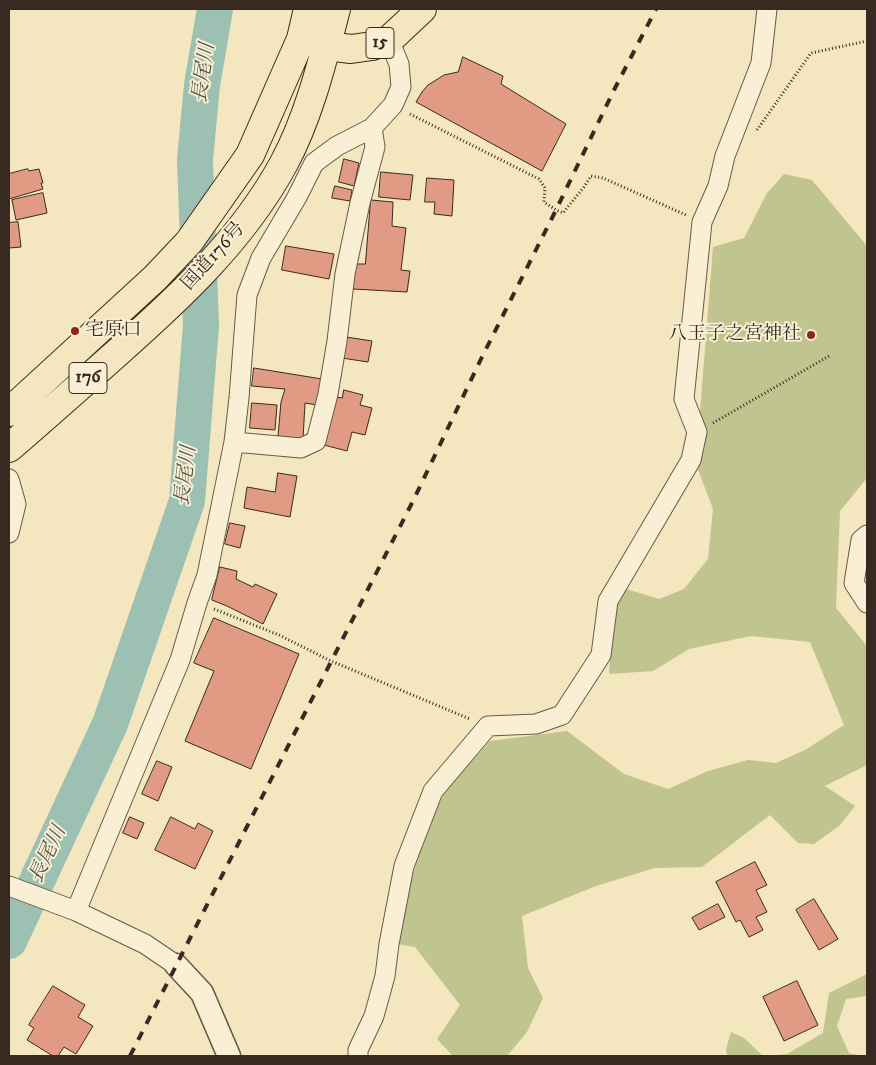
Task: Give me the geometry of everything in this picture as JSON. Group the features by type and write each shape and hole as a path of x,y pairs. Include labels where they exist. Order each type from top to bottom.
{"main road":[{"name":"国道176号","path":"9,412 155,278 189,242 250,155 301,38 308,9"},
{"name":"国道176号","path":"9,448 167,308 205,271 245,224 266,194 285,161 303,122 327,46 336,9"},
{"name":"15","path":"301,38 327,46 351,49 372,46 389,40 422,9"}],"street":[{"path":"358,1056 358,1050 374,1016 385,976 389,944 404,866 433,791 488,726 536,724 562,716 601,655 608,601 692,460 697,432 684,399 702,222 718,186 725,156 761,63 767,9"},
{"path":"76,910 180,660 207,575 234,442 247,295 260,258 297,197 314,163 337,146 372,128 393,106 401,87 399,64 389,40"},
{"path":"234,442 301,448 316,441 337,341 345,274 360,203 375,147 372,128"},
{"path":"9,479 16,504 9,533"},
{"path":"867,535 861,540 854,583 867,603"},
{"path":"9,886 76,910 145,944 176,965 202,993 228,1056"}],"path":[{"path":"756,132 811,53 867,41"},
{"path":"393,106 539,179 545,188 544,202 556,210 564,213 591,176 603,178 702,222"},
{"path":"697,432 829,356"},
{"path":"197,603 279,635 331,661 488,726"}],"green space":[{"path":"784,174 812,180 867,246 867,478 840,511 836,608 867,646 867,765 825,786 855,806 839,826 814,844 798,843 770,815 702,867 655,868 596,886 522,916 528,968 543,998 527,1032 507,1056 453,1056 437,1039 460,1005 415,947 397,944 400,913 429,824 446,790 490,741 567,731 624,774 668,789 708,771 748,760 776,763 805,750 844,725 810,642 751,636 689,649 653,671 609,674 614,603 623,588 659,599 684,589 708,559 713,509 697,467 713,247 744,238 767,193"},
{"path":"867,974 867,996 846,999 837,1026 849,1053 862,1056 770,1056 787,1054 823,1033 829,993"},
{"path":"731,1032 744,1038 763,1056 727,1056 726,1049"}],"building":[{"path":"463,57 503,76 501,84 566,124 542,171 416,102 428,85 444,75 458,72"},
{"path":"344,159 359,163 354,186 339,182"},
{"path":"28,169 29,171 39,169 43,189 9,199 9,174"},
{"path":"381,172 413,175 410,200 379,197"},
{"path":"427,178 454,180 452,216 434,214 435,202 425,202"},
{"path":"335,186 352,190 350,201 332,198"},
{"path":"43,193 47,213 16,220 12,200"},
{"path":"371,200 393,202 392,226 406,228 401,270 410,271 407,292 353,289 354,264 365,264"},
{"path":"18,222 21,247 9,248 9,223"},
{"path":"286,246 334,254 329,279 282,270"},
{"path":"346,337 372,341 368,362 342,358"},
{"path":"254,368 322,379 317,405 305,403 303,439 278,436 281,402 285,389 252,386"},
{"path":"344,390 363,395 360,405 372,408 365,435 352,432 347,451 324,445 337,397 342,398"},
{"path":"252,403 277,405 275,430 250,428"},
{"path":"278,473 297,476 290,517 244,508 247,487 275,492"},
{"path":"230,523 245,526 240,548 225,544"},
{"path":"220,567 237,571 236,579 253,587 255,584 277,594 263,624 212,600"},
{"path":"214,618 299,654 251,769 185,741 214,671 194,663"},
{"path":"157,761 172,767 158,801 142,794"},
{"path":"130,817 144,823 137,839 123,833"},
{"path":"171,817 195,829 198,823 213,831 195,869 155,850"},
{"path":"755,862 767,885 756,890 767,912 756,917 763,930 749,937 740,920 736,922 716,882"},
{"path":"814,899 838,939 819,950 796,910"},
{"path":"718,904 725,917 699,930 692,918"},
{"path":"797,981 818,1025 784,1041 763,997"},
{"path":"53,986 85,1005 78,1017 93,1026 76,1054 64,1047 58,1056 53,1056 27,1040 34,1028 29,1025"}],"waterway":[{"name":"長尾川","path":"9,941 110,724 187,501 201,325 195,160 202,85 215,9"}],"railway":[{"path":"130,1056 414,499 481,359 656,9"}],"place":[{"name":"宅原口","path":"75,331"},
{"name":"八王子之宮神社","path":"811,335"}]}
